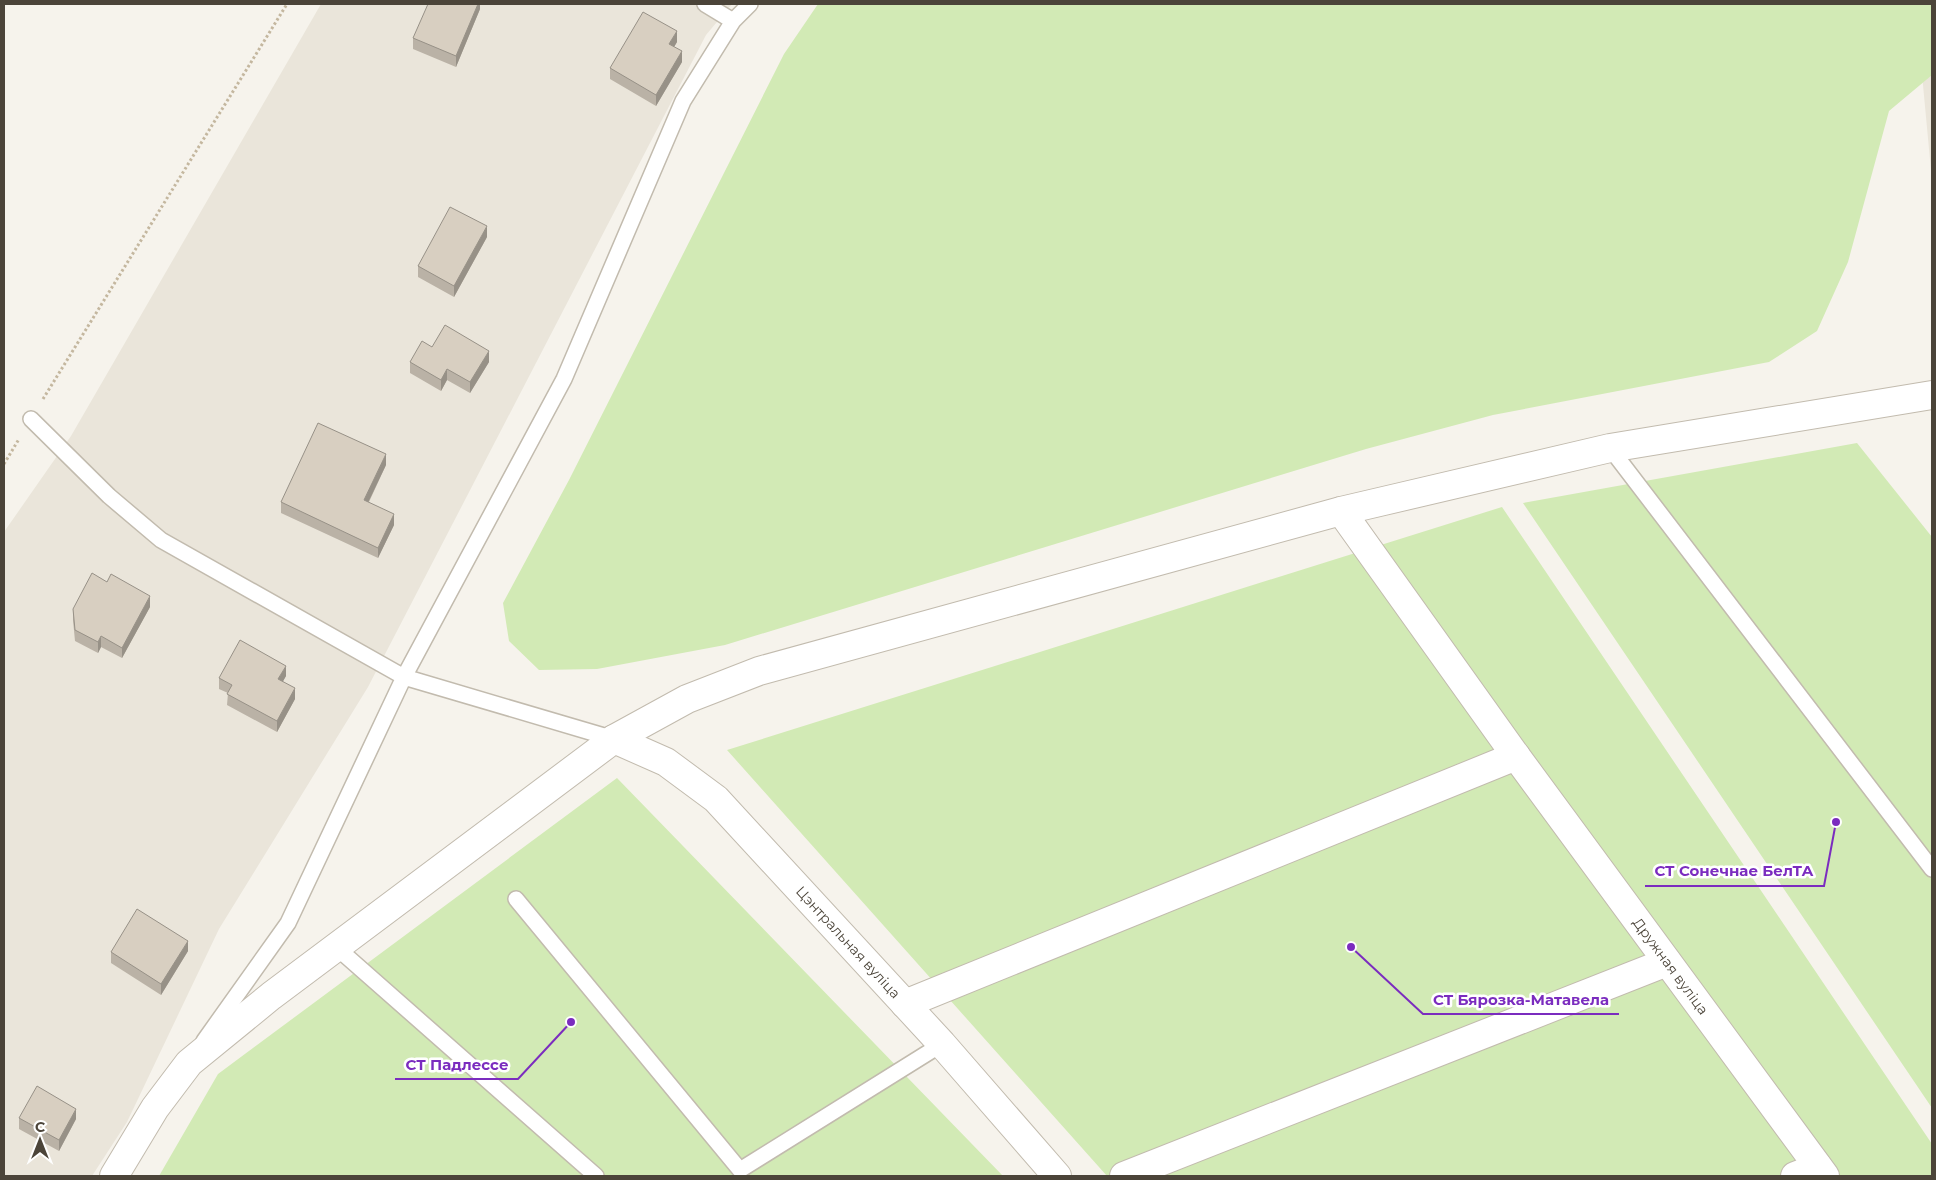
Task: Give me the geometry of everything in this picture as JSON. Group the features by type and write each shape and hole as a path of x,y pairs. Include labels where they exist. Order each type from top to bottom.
{"street":[{"path":"114,1176 155,1108 189,1063 336,947 614,739 688,698 760,671 1341,511 1610,448 1932,395"},
{"name":"Дружная вуліца","path":"1341,511 1516,756 1668,962 1813,1173"},
{"name":"Цэнтральная вуліца","path":"614,739 666,762 716,799 942,1044 1057,1176"},
{"path":"905,1004 1516,756"},
{"path":"1124,1176 1668,962"}],"lane":[{"path":"705,4 733,21"},
{"path":"189,1063 222,1013 288,923 404,677 564,379 683,101 733,21 750,4"},
{"path":"31,419 109,496 161,540 404,677 614,739"},
{"path":"1610,448 1932,868"},
{"path":"516,899 737,1173 942,1044"},
{"path":"336,947 596,1176"}],"path":[{"path":"4,464 287,4"}],"shaded area":[{"path":"321,4 732,4 706,35 368,687 219,929 127,1122 92,1176 4,1176 4,532 71,436"},
{"path":"1932,43 1932,181 1920,53"}],"green space":[{"path":"818,4 1932,4 1932,75 1889,111 1848,262 1817,331 1769,362 1493,415 1366,449 725,645 597,669 539,670 509,641 503,603 569,480 784,54"},
{"path":"1857,443 1932,537 1932,1108 1523,503"},
{"path":"1502,507 1932,1144 1932,1176 1107,1176 727,750"},
{"path":"617,778 1003,1176 159,1176 218,1074"}],"building":[{"path":"428,4 478,4 456,56 413,38"},
{"path":"643,12 677,31 669,44 682,51 656,95 610,68"},
{"path":"450,207 487,226 454,286 418,266"},
{"path":"445,325 489,351 470,382 447,369 441,380 410,362 422,341 432,347"},
{"path":"318,423 386,454 364,500 394,514 378,548 281,502"},
{"path":"92,573 107,582 111,574 150,596 122,648 101,636 98,642 75,630 73,609"},
{"path":"240,640 286,666 278,679 295,688 277,721 227,694 232,685 219,678"},
{"path":"137,909 188,941 161,984 111,952"},
{"path":"37,1086 76,1109 59,1140 19,1118"}],"place":[{"name":"СТ Сонечнае БелТА","path":"1836,822"},
{"name":"СТ Бярозка-Матавела","path":"1351,947"},
{"name":"СТ Падлессе","path":"571,1022"}]}
